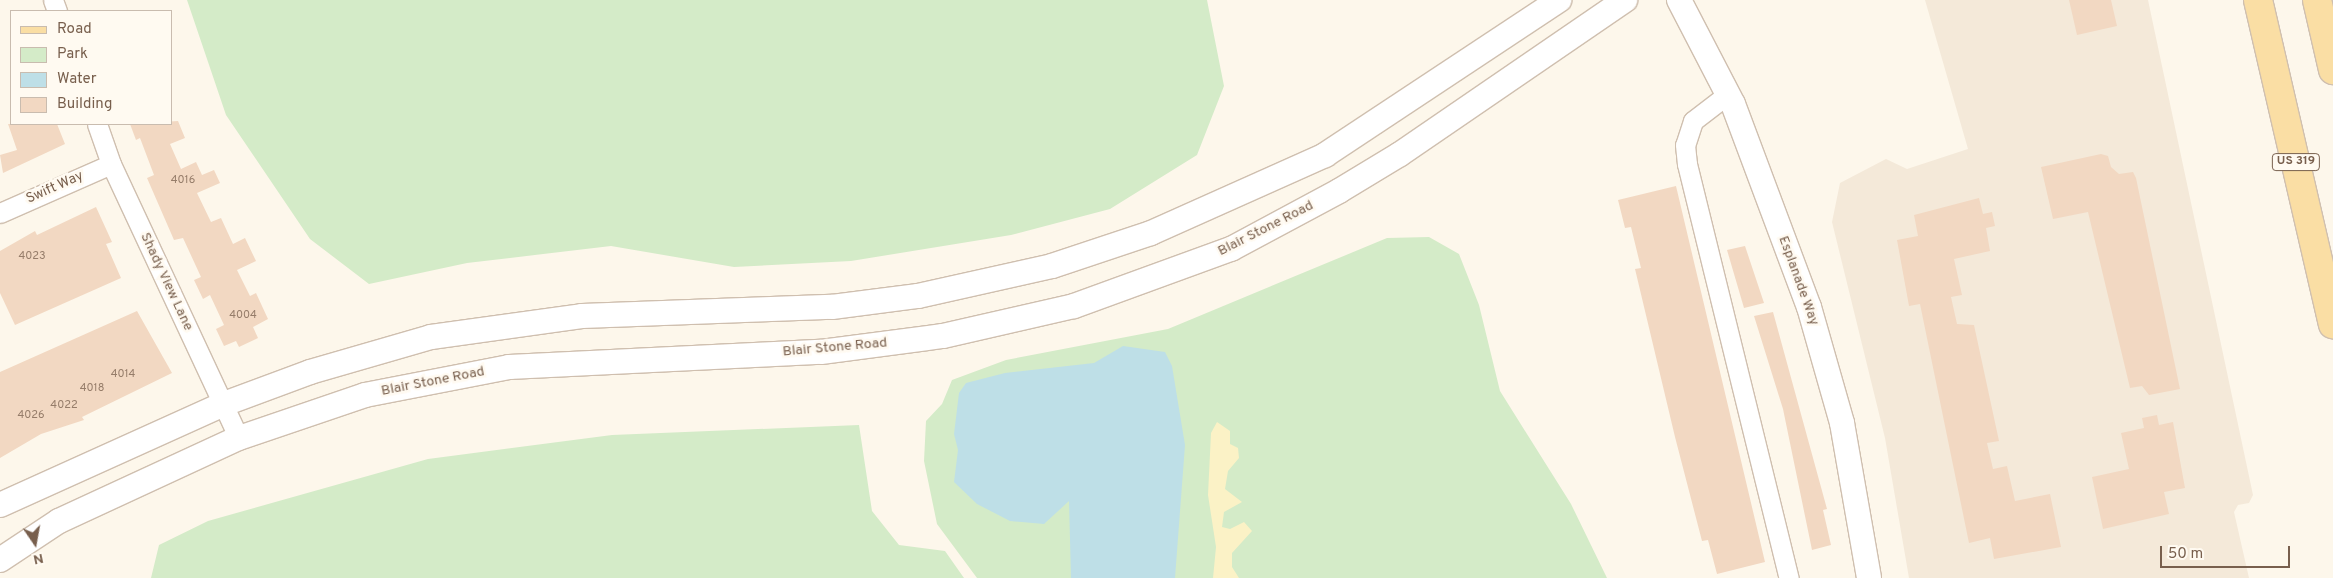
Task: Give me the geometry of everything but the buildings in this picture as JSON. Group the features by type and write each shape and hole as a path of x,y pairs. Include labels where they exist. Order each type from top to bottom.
{"main road":[{"name":"US 319","path":"2258,0 2333,324"},
{"path":"2317,0 2333,70"}],"street":[{"path":"0,506 224,404 310,372 431,337 582,316 832,307 918,296 1052,266 1151,233 1325,155 1559,0"},
{"name":"Blair Stone Road","path":"0,560 59,521 239,438 365,396 509,366 821,352 943,336 1074,306 1232,248 1339,191 1400,154 1625,0"},
{"name":"Esplanade Way","path":"1679,0 1728,94 1809,307 1842,423 1869,578"},
{"path":"1728,94 1693,120 1685,145 1687,164 1789,578"},
{"name":"Shady View Lane","path":"97,125 111,164 239,438"},
{"name":"Swift Way","path":"0,213 111,164"}],"shaded area":[{"path":"1925,0 2148,0 2253,495 2249,503 2238,505 2234,512 2249,578 1909,578 1885,438 1832,222 1840,183 1886,159 1907,169 1968,149"}],"green space":[{"path":"187,0 1207,0 1224,86 1197,155 1110,209 1011,235 851,261 734,267 611,246 467,263 369,284 310,239 226,115"},
{"path":"1429,237 1459,254 1479,305 1500,391 1571,504 1607,578 977,578 937,524 924,461 926,421 942,404 952,380 1006,360 1168,329 1387,238"},
{"path":"859,425 872,511 899,545 945,551 964,578 151,578 159,545 208,521 428,459 612,435"}],"sand":[{"path":"1217,422 1230,431 1230,444 1238,448 1239,458 1228,471 1225,489 1242,502 1224,512 1222,527 1230,529 1244,522 1252,531 1232,553 1232,567 1239,578 1213,578 1216,547 1208,495 1211,433"}],"water":[{"path":"1123,346 1165,352 1172,366 1185,445 1175,578 1071,578 1069,501 1044,524 1010,521 977,504 954,482 958,450 954,434 959,393 966,383 1005,373 1094,363"}]}
